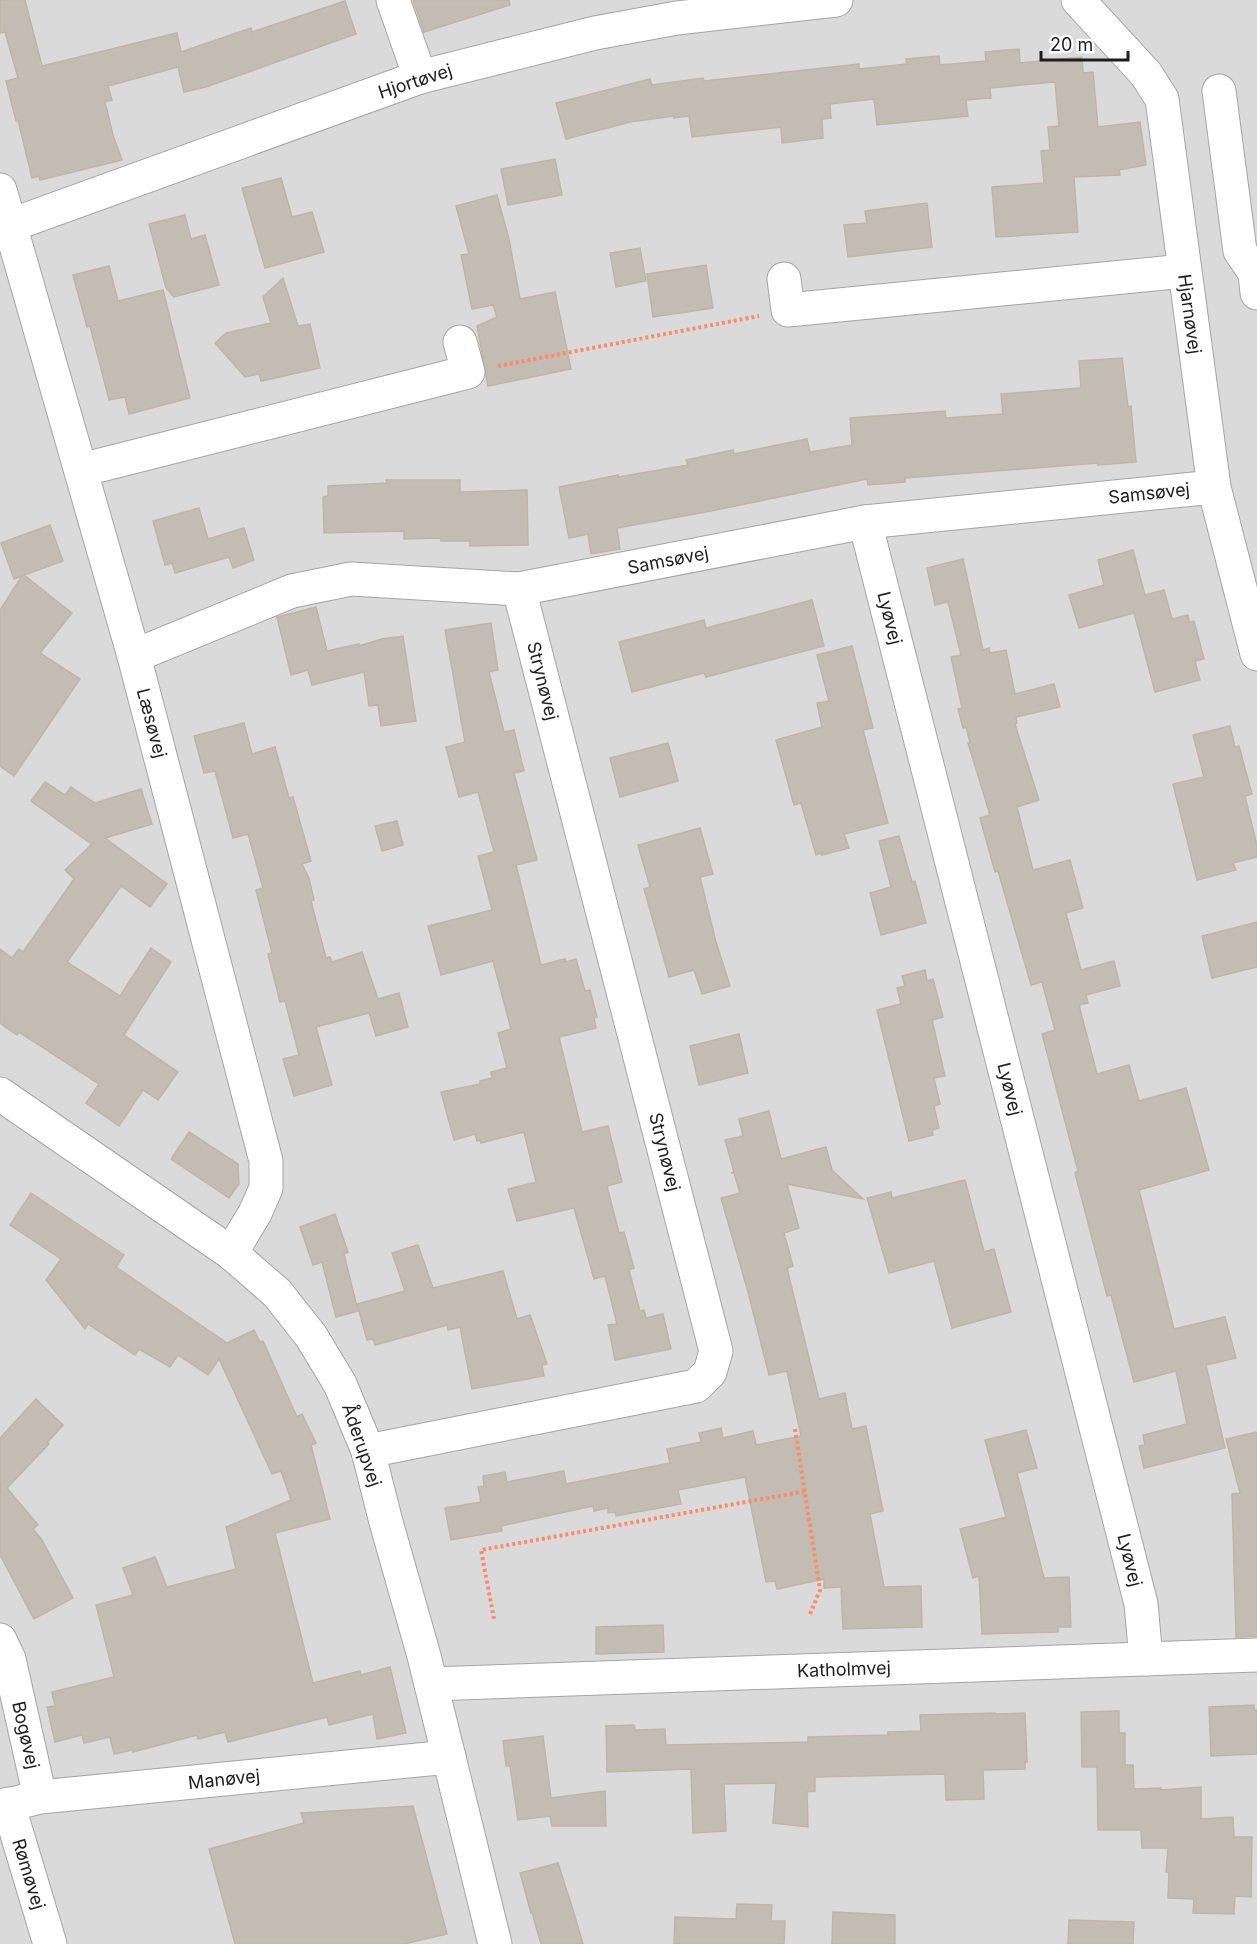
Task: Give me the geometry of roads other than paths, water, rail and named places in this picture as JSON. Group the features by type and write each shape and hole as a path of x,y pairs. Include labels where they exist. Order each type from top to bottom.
{"street":[{"path":"393,0 420,77"},
{"name":"Hjortøvej","path":"5,227 420,77 595,33 676,18 836,0"},
{"name":"Hjarnøvej","path":"1078,0 1146,74 1162,99 1214,487 1256,646"},
{"path":"1219,91 1240,251 1255,273 1257,293"},
{"name":"Læsøvej","path":"0,190 5,227 81,470 134,656 267,1161 266,1188 255,1213 231,1253"},
{"path":"786,295 1184,271"},
{"path":"81,470 464,357"},
{"name":"Samsøvej","path":"134,656 292,591 351,579 519,589 865,522 1214,487"},
{"name":"Lyøvej","path":"865,522 1141,1604 1146,1659"},
{"name":"Strynøvej","path":"368,1451 696,1386 710,1372 716,1351 519,589"},
{"name":"Åderupvej","path":"0,1094 231,1253 277,1293 311,1336 340,1384 368,1451 431,1684 495,1944"},
{"name":"Bogøvej","path":"0,1640 9,1659 40,1797"},
{"name":"Katholmvej","path":"431,1684 1257,1655"},
{"name":"Manøvej","path":"4,1805 40,1797 449,1757"},
{"name":"Rømøvej","path":"4,1805 50,1944"}]}
